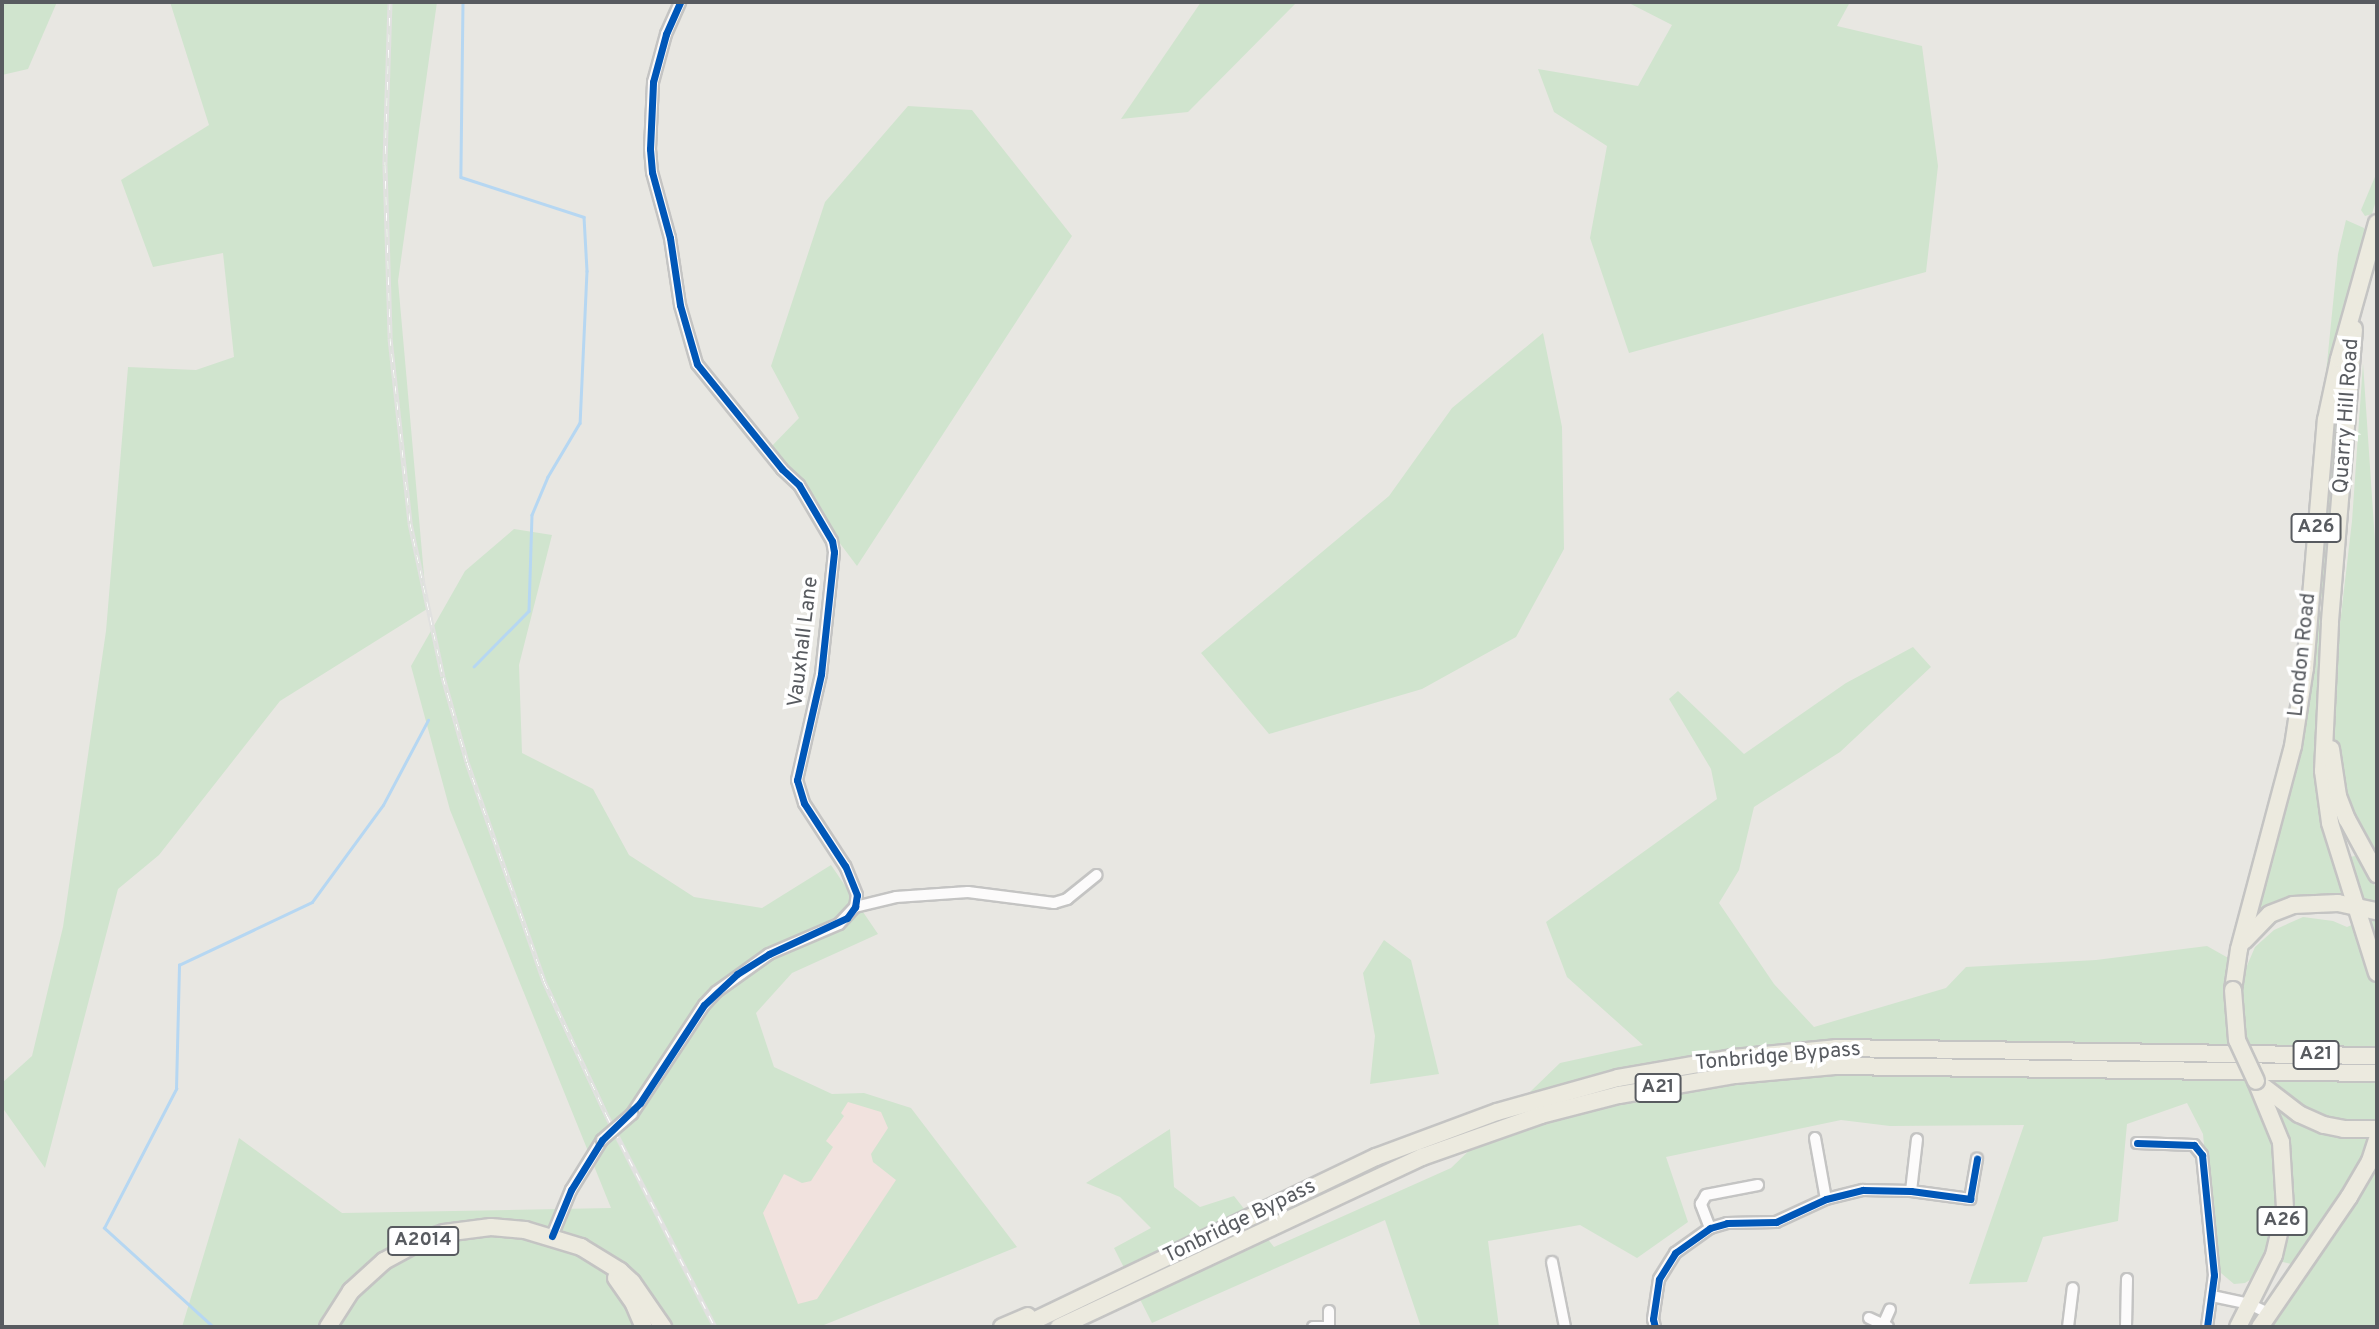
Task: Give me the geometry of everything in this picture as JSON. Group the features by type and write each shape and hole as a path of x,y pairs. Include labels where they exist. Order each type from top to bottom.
{"highway":[{"name":"London Road","path":"2275,1104 2256,1081 2237,1040 2233,990 2239,949 2293,746 2305,668 2326,420 2339,359 2377,223"},
{"name":"Quarry Hill Road","path":"2354,313 2353,367 2323,736 2325,797 2377,973"},
{"path":"2326,709 2338,796 2358,844 2377,874"},
{"path":"2302,904 2357,907 2377,911"},
{"path":"2302,904 2345,916 2364,933"},
{"name":"A26","path":"2239,949 2258,923 2270,914 2302,904"},
{"name":"Tonbridge Bypass","path":"1021,1327 1346,1171 1417,1140 1538,1099 1674,1067 1836,1048 2377,1056"},
{"name":"Tonbridge Bypass","path":"1059,1327 1422,1157 1541,1115 1619,1095 1735,1075 1835,1066 2377,1073"},
{"path":"2275,1104 2324,1125 2354,1130 2377,1129"},
{"name":"A26","path":"2238,1327 2274,1255 2285,1208 2281,1142 2275,1104"},
{"name":"A26","path":"2264,1320 2324,1236 2371,1161 2377,1140"},
{"name":"A2014","path":"328,1327 351,1291 370,1273 421,1241 444,1233 491,1227 552,1236"},
{"path":"552,1236 580,1247 632,1282 663,1327"},
{"path":"604,1263 634,1304 644,1327"},
{"path":"1002,1327 1096,1291"}],"street":[{"name":"Vauxhall Lane","path":"680,2 666,34 653,82 650,149 652,172 670,238 680,306 697,363 782,469 799,485 832,541 834,552 821,674 797,780 804,803 851,879 856,895 855,908"},
{"path":"552,1236 571,1190 602,1140 632,1114 704,1005 716,992 769,954 839,924 855,908 896,897 968,892 1008,900 1054,903 1067,899 1097,874"},
{"path":"1815,1138 1826,1199"},
{"path":"1912,1191 1917,1139"},
{"path":"2137,1143 2194,1145 2202,1155 2214,1275 2207,1327"},
{"path":"1970,1211 1977,1159"},
{"path":"1710,1228 1701,1204 1706,1195 1758,1185"},
{"path":"1655,1327 1653,1319 1659,1279 1675,1253 1710,1228 1727,1223 1776,1222 1826,1199 1863,1190 1912,1191 1970,1199"},
{"path":"1552,1262 1565,1327"},
{"path":"2126,1327 2127,1279"},
{"path":"2068,1327 2073,1288"},
{"path":"2212,1296 2249,1304 2264,1320"},
{"path":"1869,1318 1886,1326 1890,1308"},
{"path":"1314,1327 1327,1327 1329,1311"}],"shaded area":[{"path":"818,1094 895,1111 979,1239 790,1325 727,1184"}],"green space":[{"path":"2,2 57,2 28,69 2,75"},
{"path":"170,2 437,2 398,281 427,609 280,701 159,855 118,889 45,1168 2,1107 2,1083 32,1056 63,927 106,631 128,367 196,370 234,357 223,253 153,267 121,180 209,125"},
{"path":"1201,2 1297,2 1188,112 1121,119"},
{"path":"1627,2 1850,2 1837,26 1922,46 1938,166 1926,272 1629,353 1590,238 1607,146 1554,112 1538,69 1638,86 1672,25"},
{"path":"908,106 972,110 1072,236 857,566 769,449 799,418 771,366 825,202"},
{"path":"2377,172 2377,197 2372,214 2365,216 2361,210"},
{"path":"2346,220 2364,228 2366,234 2340,326 2315,482 2338,254"},
{"path":"1543,333 1562,427 1564,549 1516,637 1422,689 1269,734 1201,653 1389,496 1452,408"},
{"path":"2345,357 2335,481 2329,486 2331,453"},
{"path":"2363,363 2376,556 2377,867 2354,826 2337,773 2332,727 2336,658 2352,521"},
{"path":"2327,492 2335,497 2324,593 2319,601"},
{"path":"514,529 552,535 519,665 522,753 593,789 629,855 694,897 762,908 831,865 878,934 792,973 756,1013 774,1067 832,1094 864,1093 911,1108 1017,1247 819,1327 182,1327 239,1138 342,1213 611,1208 450,810 411,666 465,571","holes":["848,1102 881,1112 888,1128 871,1154 873,1162 896,1180 817,1299 798,1304 763,1213 784,1174 802,1183 811,1181 833,1147 826,1141 844,1116 841,1113"]},
{"path":"2319,610 2326,618 2320,712 2350,902 2308,898 2253,922 2295,776 2308,705"},
{"path":"1913,647 1931,667 1840,752 1754,807 1739,870 1719,903 1774,984 1814,1027 1946,988 1966,967 2096,960 2207,946 2246,968 2255,947 2274,930 2303,917 2333,921 2347,927 2370,917 2377,919 2377,1327 2270,1327 2301,1286 2308,1268 2279,1261 2245,1283 2234,1284 2215,1268 2203,1134 2187,1103 2127,1124 2118,1221 2043,1237 2027,1282 1969,1284 2024,1125 1890,1126 1841,1120 1666,1157 1688,1222 1637,1258 1580,1225 1488,1241 1499,1327 1421,1327 1385,1220 1152,1323 1114,1248 1151,1228 1120,1197 1086,1183 1170,1129 1174,1187 1200,1207 1234,1196 1274,1247 1451,1168 1560,1063 1643,1045 1567,977 1546,922 1717,799 1711,769 1669,699 1678,691 1744,754 1846,683"},
{"path":"2355,856 2377,889 2377,907 2361,904 2350,857"},
{"path":"1384,940 1411,960 1439,1074 1370,1084 1375,1036 1363,973"}],"waterway":[{"path":"463,2 461,177 584,217 587,271 580,423 548,477 532,515 529,611 474,667"},
{"path":"213,1327 104,1228 176,1089 179,965 312,902 383,805 428,720"}],"railway":[{"path":"390,2 385,165 390,338 410,523 443,677 467,762 544,981 607,1116 715,1327"}],"cycle path":[{"path":"552,1236 571,1190 602,1140 640,1103 704,1005 737,974 769,954 847,918 855,907 857,895 845,866 804,803 797,780 821,674 834,552 832,541 799,485 782,469 697,364 680,305 670,238 652,172 650,149 653,82 666,34 680,2"},
{"path":"2137,1143 2194,1145 2202,1155 2214,1275 2207,1327"},
{"path":"1655,1327 1653,1319 1659,1279 1675,1253 1710,1228 1727,1223 1776,1222 1826,1199 1863,1190 1911,1191 1970,1199 1977,1159"}]}
